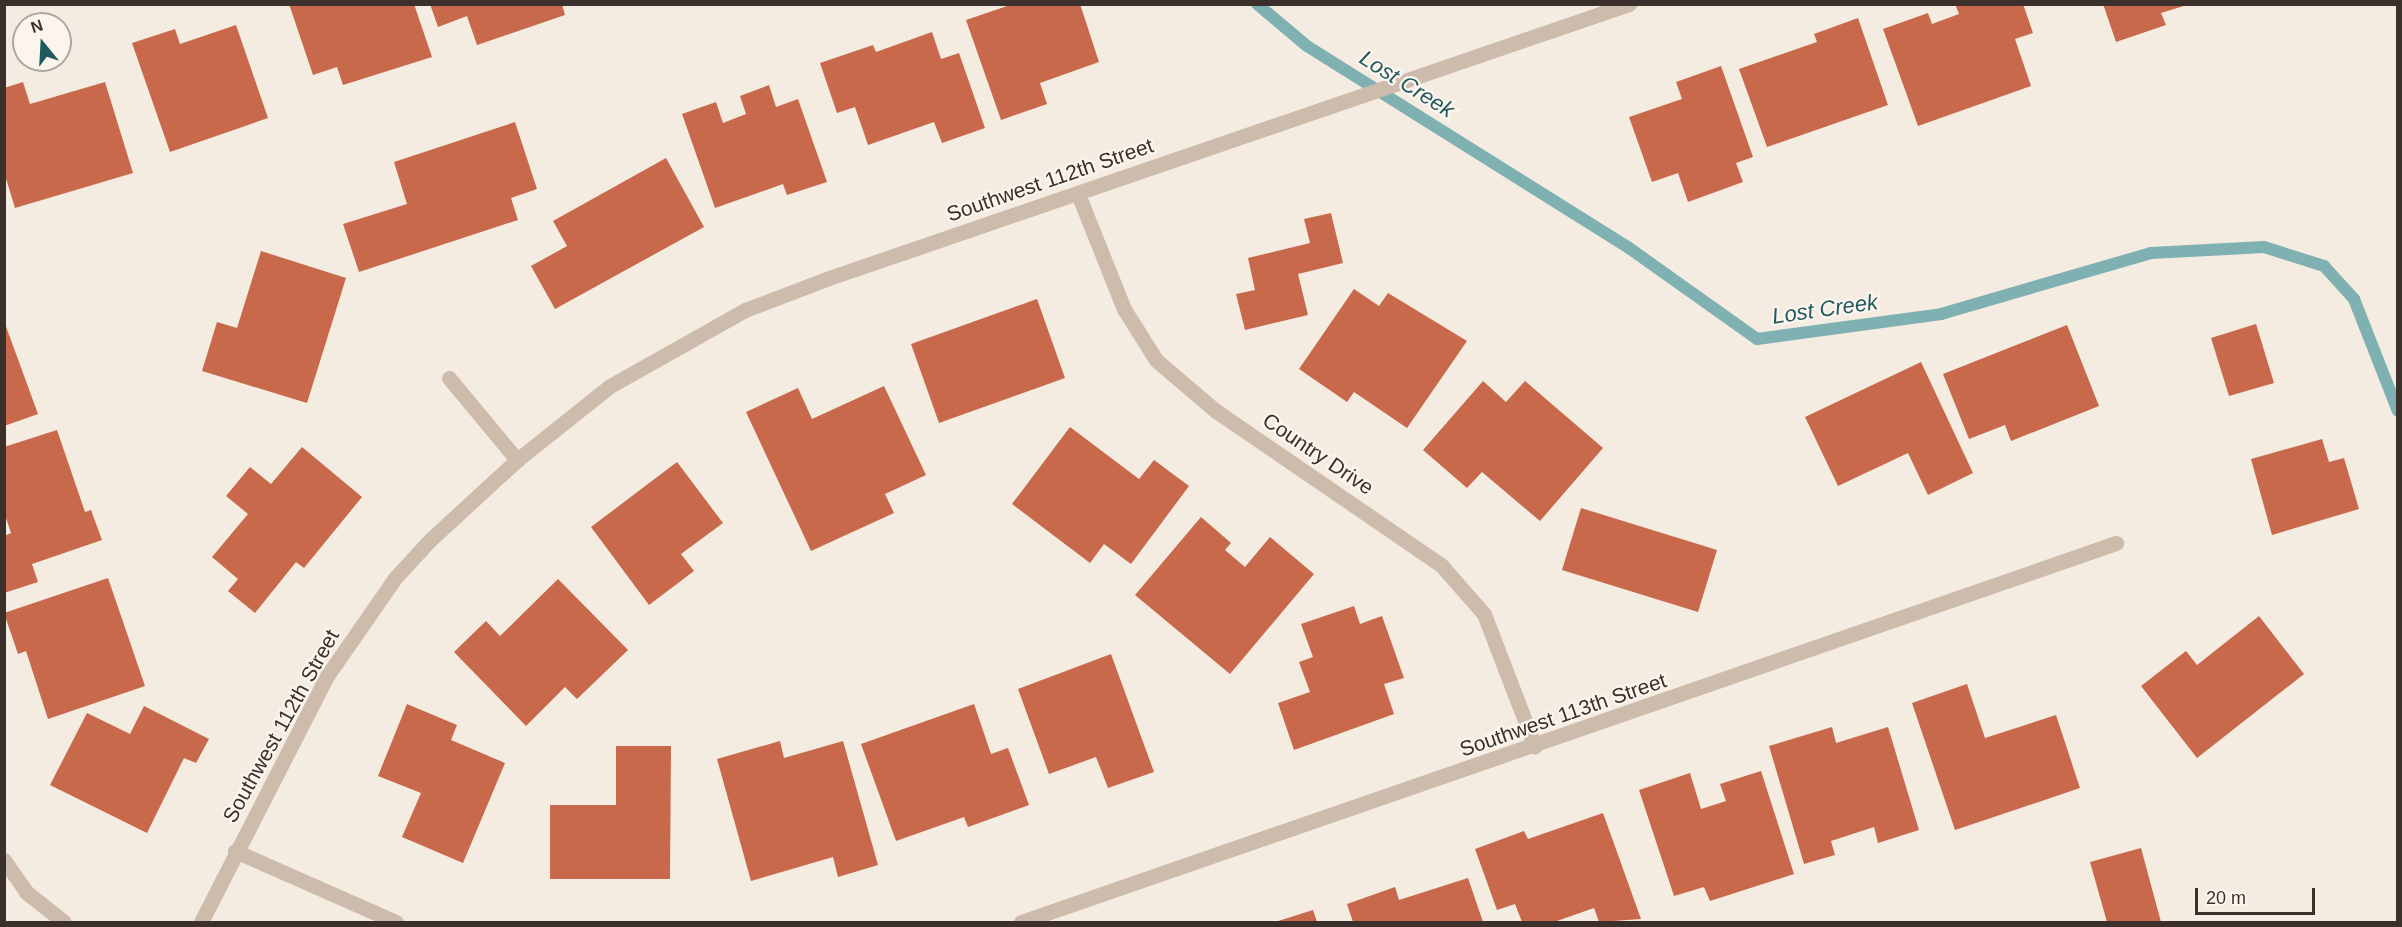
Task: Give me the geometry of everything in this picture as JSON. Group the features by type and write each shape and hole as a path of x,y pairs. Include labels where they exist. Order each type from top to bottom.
{"street":[{"name":"Southwest 112th Street","path":"201,922 327,676 367,618 430,540 517,460 610,386 745,310 829,278 1078,194 1243,134 1629,4"},
{"name":"Country Drive","path":"1078,194 1124,309 1156,360 1216,411 1441,565 1484,614 1535,747"},
{"path":"449,378 517,460"},
{"name":"Southwest 113th Street","path":"1021,922 1535,747 2116,543"},
{"path":"236,851 396,922"},
{"path":"4,860 26,892 64,922"}],"building":[{"path":"289,4 414,4 432,57 343,85 337,67 313,75"},
{"path":"430,4 562,4 565,15 477,45 467,16 438,27"},
{"path":"1013,4 1080,4 1099,62 1040,83 1047,104 1001,120 966,20"},
{"path":"1955,4 2023,4 2033,33 2015,39 2031,86 1918,126 1883,29 1928,13 1932,24 1959,14"},
{"path":"2103,4 2187,5 2161,13 2166,25 2116,42"},
{"path":"1858,18 1888,105 1767,147 1739,69 1817,42 1814,34"},
{"path":"236,25 268,118 170,152 132,43 175,29 180,44"},
{"path":"932,32 941,59 959,53 985,128 942,143 934,122 868,145 855,107 837,113 820,63 873,45 876,52"},
{"path":"1721,66 1753,157 1736,163 1743,182 1688,202 1678,173 1652,182 1629,117 1682,99 1676,82"},
{"path":"23,82 30,104 105,82 133,173 15,208 4,172 4,88"},
{"path":"769,85 776,107 798,99 827,182 787,195 783,184 715,208 682,114 716,102 723,123 746,114 740,96"},
{"path":"515,122 537,189 511,198 518,220 359,272 343,224 407,204 394,162"},
{"path":"666,158 704,227 555,309 531,266 567,246 553,221"},
{"path":"1331,213 1343,263 1298,274 1308,315 1245,330 1236,294 1255,290 1248,258 1310,243 1304,219"},
{"path":"261,251 346,278 307,403 202,371 217,322 237,328"},
{"path":"1354,289 1379,306 1388,293 1467,341 1407,428 1354,392 1347,402 1299,369"},
{"path":"1037,299 1065,378 939,423 911,344"},
{"path":"4,321 38,414 4,426"},
{"path":"2256,324 2274,383 2229,396 2211,338"},
{"path":"2067,325 2099,406 2011,441 2005,425 1969,439 1943,374"},
{"path":"1921,362 1973,473 1928,495 1908,453 1838,486 1805,417"},
{"path":"1483,381 1506,402 1525,381 1603,448 1540,521 1482,472 1467,488 1423,450"},
{"path":"884,386 926,475 885,494 894,513 811,551 746,412 798,388 812,419"},
{"path":"1070,427 1139,479 1154,460 1189,486 1131,564 1104,544 1090,563 1012,504"},
{"path":"57,430 85,512 91,510 102,540 32,564 38,582 4,593 4,536 11,533 4,512 4,447"},
{"path":"2322,439 2329,462 2344,458 2359,509 2272,535 2251,459"},
{"path":"302,447 362,497 304,568 296,562 255,613 228,591 238,579 212,557 248,514 226,496 250,467 271,484"},
{"path":"677,462 723,523 681,554 694,571 649,605 591,527"},
{"path":"1581,508 1717,550 1698,612 1562,570"},
{"path":"1201,517 1231,543 1225,550 1245,567 1270,537 1314,574 1230,674 1135,595"},
{"path":"108,578 145,686 48,719 26,651 18,654 4,613"},
{"path":"558,579 628,650 577,699 565,687 526,726 454,652 486,621 500,636"},
{"path":"1354,606 1360,624 1382,616 1404,678 1384,684 1394,714 1294,750 1278,703 1310,692 1299,662 1313,657 1301,624"},
{"path":"2259,616 2304,674 2197,758 2141,686 2186,651 2197,665"},
{"path":"1111,654 1154,772 1108,788 1096,757 1049,774 1018,689"},
{"path":"1967,684 1985,738 2056,715 2080,788 1955,830 1912,703"},
{"path":"407,704 457,725 451,740 505,763 463,863 402,837 421,793 378,776"},
{"path":"974,704 991,754 1008,748 1029,805 968,827 964,817 896,841 861,744"},
{"path":"144,706 209,739 196,763 184,758 147,833 50,785 87,713 130,734"},
{"path":"1832,727 1836,743 1888,727 1919,830 1878,843 1874,827 1831,841 1835,855 1804,864 1769,746"},
{"path":"780,741 784,758 843,741 878,865 838,877 833,857 751,881 717,759"},
{"path":"616,746 671,746 670,879 550,879 550,805 616,805"},
{"path":"1761,771 1794,874 1710,901 1704,887 1674,896 1639,790 1690,773 1701,809 1726,801 1720,784"},
{"path":"1603,813 1641,919 1599,922 1594,908 1554,922 1522,922 1515,904 1497,910 1475,849 1524,831 1528,839"},
{"path":"2141,848 2161,922 2107,922 2090,862"},
{"path":"1468,878 1483,922 1353,922 1347,904 1395,887 1399,900"},
{"path":"1313,910 1317,922 1275,922"}],"waterway":[{"name":"Lost Creek","path":"1257,4 1307,46 1629,248 1757,339 1941,314 2151,253 2264,247 2324,266 2354,299 2398,411"}]}
